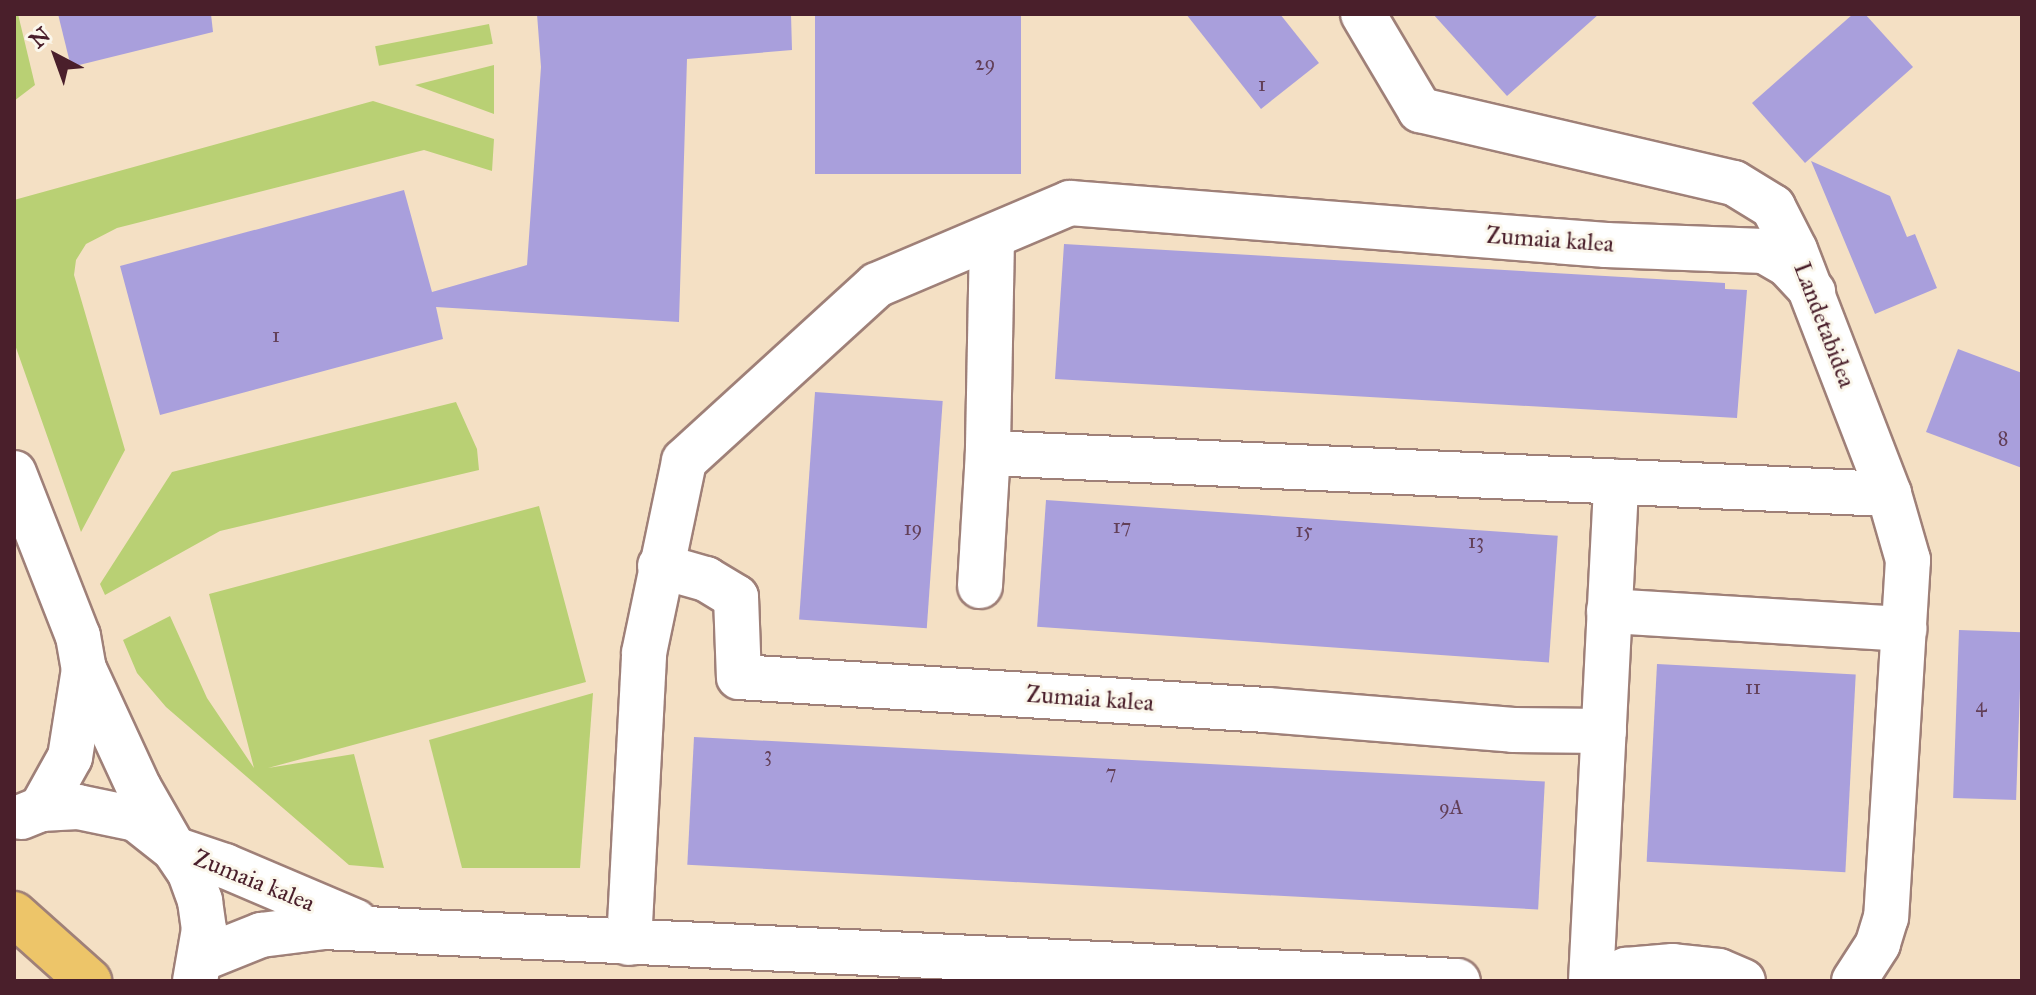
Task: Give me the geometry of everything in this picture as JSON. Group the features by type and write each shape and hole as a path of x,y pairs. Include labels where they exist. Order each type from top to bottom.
{"main road":[{"path":"14,914 89,981"}],"street":[{"name":"Landetabidea","path":"1363,14 1420,110 1734,183 1773,207 1813,292 1889,494 1908,560 1886,917 1878,944 1854,981"},
{"name":"Zumaia kalea","path":"629,943 644,653 684,461 877,285 1070,203 1606,245 1764,251 1788,265 1813,292"},
{"path":"980,586 988,453 992,238"},
{"path":"988,453 1889,494"},
{"path":"14,473 78,636 84,669 70,757 28,815"},
{"path":"1591,981 1616,482"},
{"name":"Zumaia kalea","path":"660,566 706,579 736,597 739,677 1267,710 1513,730 1604,731"},
{"path":"1609,611 1904,629"},
{"name":"Zumaia kalea","path":"84,669 139,788 174,849 225,866 337,916 387,932"},
{"path":"28,815 78,807 136,819 174,849 190,873 200,901 204,929 198,970"},
{"name":"Zumaia kalea","path":"198,970 261,935 324,927 1458,981"},
{"path":"1604,981 1626,970 1673,966 1719,971 1743,981"}],"green space":[{"path":"14,14 18,14 35,85 14,101"},
{"path":"489,24 493,44 379,66 375,46"},
{"path":"494,65 494,114 415,85"},
{"path":"373,101 494,139 492,171 424,150 117,228 86,244 76,260 74,275 125,450 81,532 14,342 14,200"},
{"path":"456,402 477,449 479,470 220,531 105,595 100,584 172,472"},
{"path":"539,506 586,682 268,768 354,754 384,868 349,865 166,707 137,673 123,640 170,616 207,698 254,768 209,594"},
{"path":"593,693 580,868 462,868 429,740"}],"building":[{"path":"58,14 211,14 213,32 71,67"},
{"path":"537,14 791,14 792,50 687,59 679,322 436,307 443,339 160,415 120,266 404,190 432,292 527,265 541,67"},
{"path":"815,14 1021,14 1021,174 815,174"},
{"path":"1186,14 1280,14 1319,63 1261,109"},
{"path":"1433,14 1599,14 1507,96"},
{"path":"1853,14 1865,14 1913,67 1805,163 1752,103"},
{"path":"1811,161 1890,196 1907,237 1915,234 1937,288 1875,314"},
{"path":"1064,244 1725,283 1725,289 1747,290 1737,418 1055,379"},
{"path":"1958,349 2022,373 2022,468 1926,432"},
{"path":"815,392 943,401 927,628 799,619"},
{"path":"1046,500 1558,536 1549,662 1037,627"},
{"path":"1959,630 2022,632 2016,800 1953,798"},
{"path":"1657,664 1856,674 1845,872 1647,862"},
{"path":"694,737 1545,782 1538,909 687,865"}]}
